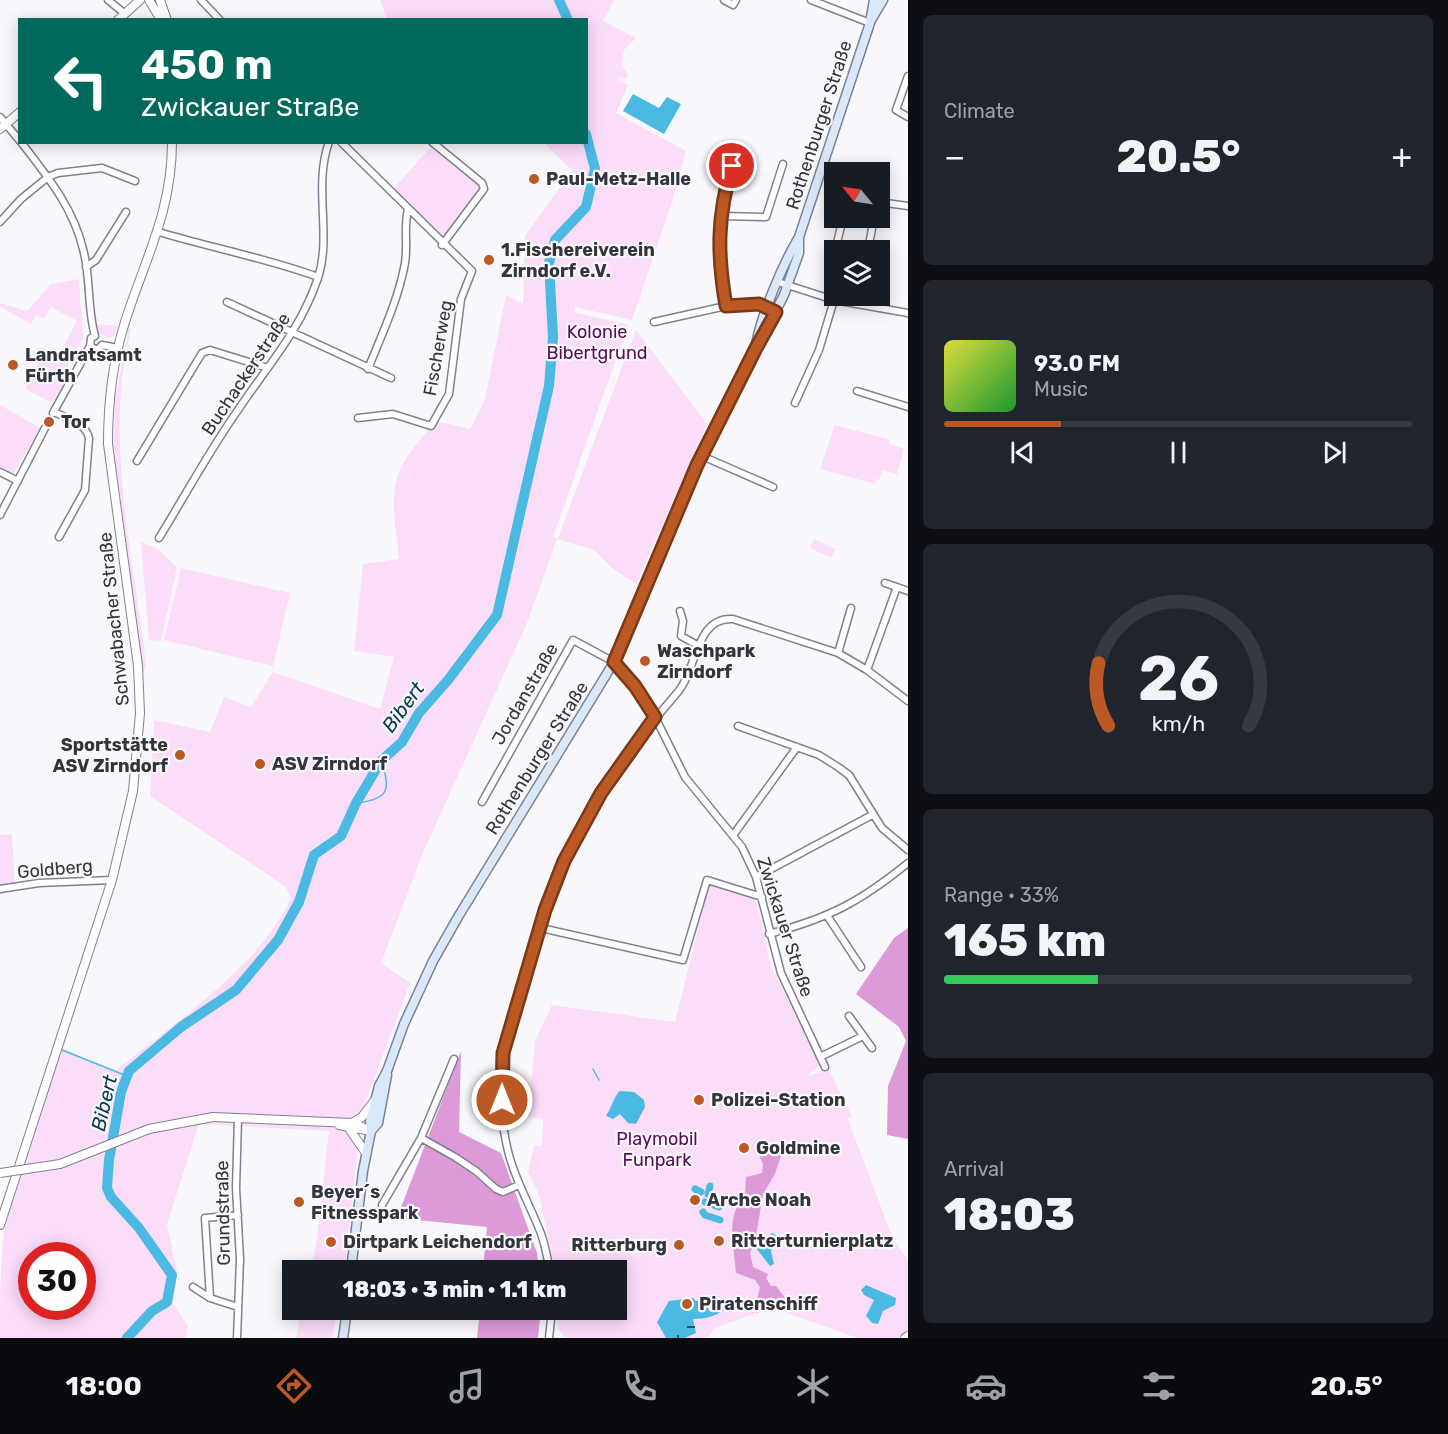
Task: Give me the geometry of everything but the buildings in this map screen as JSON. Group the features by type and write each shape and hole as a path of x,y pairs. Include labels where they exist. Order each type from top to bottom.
{"main road":[{"name":"Rothenburger Straße","path":"352,1260 371,1131 370,1121 375,1100 404,1024 438,952 614,662 702,456 788,286 799,253 800,237 870,23 874,0"},
{"name":"Rothenburger Straße","path":"870,23 883,0"},
{"name":"Rothenburger Straße","path":"756,348 767,308 791,251 800,237"},
{"name":"Rothenburger Straße","path":"371,1131 378,1123 387,1071"},
{"path":"342,1338 345,1320"}],"street":[{"path":"108,0 124,14"},
{"path":"124,14 140,0"},
{"path":"149,0 160,18"},
{"path":"160,0 166,18"},
{"path":"201,0 218,18"},
{"path":"724,0 735,3"},
{"name":"Rothenburger Straße","path":"811,0 870,23"},
{"path":"124,14 143,6 153,9"},
{"path":"908,75 896,110 908,117"},
{"path":"3,127 18,114"},
{"path":"0,117 3,127 18,140"},
{"path":"22,144 63,198 75,224 87,267 91,321 95,336"},
{"name":"Schwabacher Straße","path":"0,1225 112,880 133,791 140,712 136,646 108,444 111,380 132,299 159,232 168,194 172,144"},
{"name":"Buchackerstraße","path":"159,538 237,411 293,335 318,277 324,253 323,176 329,144"},
{"path":"343,144 442,245 483,194 484,189 482,183 434,144"},
{"path":"726,306 720,256 722,201 737,148"},
{"path":"721,216 766,217 783,164"},
{"path":"0,222 48,177 58,173 102,168 135,181"},
{"path":"890,204 908,206"},
{"path":"368,369 393,307 405,266 404,223 408,209"},
{"path":"87,267 96,260 126,212"},
{"path":"159,232 225,252 272,260 318,277"},
{"name":"Fischerweg","path":"358,418 393,414 430,426 449,394 461,299 472,272 442,245"},
{"path":"778,282 824,297"},
{"path":"227,302 293,335 391,378"},
{"path":"654,322 726,306 759,304 776,312"},
{"path":"795,403 819,350 832,306"},
{"path":"870,306 908,313"},
{"path":"95,336 100,337 102,345"},
{"path":"59,537 85,490 89,438 88,430 53,413 90,346 91,338 95,336"},
{"path":"102,345 118,348"},
{"path":"90,346 97,350 102,345"},
{"path":"136,461 202,353 210,350 268,368"},
{"path":"857,391 908,406"},
{"path":"0,514 45,428"},
{"path":"702,456 773,487"},
{"path":"0,472 18,481"},
{"path":"885,583 908,591"},
{"path":"867,670 897,587"},
{"path":"838,653 851,608"},
{"path":"680,611 683,621 681,636 699,646"},
{"path":"548,1260 541,1233 519,1185 506,1142 501,1084 503,1053 564,861 601,793 655,717 679,692 699,646 714,622 730,619 838,653 867,670 908,701"},
{"name":"Jordanstraße","path":"482,802 573,640 614,662"},
{"name":"Zwickauer Straße","path":"614,662 635,686 655,717 685,777 734,834 756,877 781,973 825,1067"},
{"path":"738,726 819,755 849,775 882,828 908,850"},
{"path":"734,834 797,747"},
{"path":"756,877 872,815"},
{"path":"770,934 828,917 869,892 908,863"},
{"name":"Goldberg","path":"0,889 39,883 112,880"},
{"path":"541,928 683,960 707,880 762,897"},
{"path":"828,917 861,967"},
{"path":"849,1016 872,1048"},
{"path":"820,1057 863,1036"},
{"path":"382,1205 421,1138 454,1059"},
{"path":"350,1126 362,1117 375,1100"},
{"path":"0,1173 60,1164 149,1129 213,1117 332,1123 371,1131"},
{"name":"Grundstraße","path":"237,1338 240,1259 236,1188 238,1119"},
{"path":"350,1126 366,1153"},
{"path":"421,1138 476,1171 496,1189 503,1192 519,1185"},
{"path":"210,1298 205,1218 238,1215"},
{"path":"193,1287 210,1298 238,1306"},
{"path":"549,1338 551,1320"}],"green space":[{"name":"Kolonie Bibertgrund","path":"380,0 614,0 603,21 636,38 624,50 621,66 628,74 626,79 620,76 618,80 628,85 616,113 686,151 673,199 632,320 575,307 574,312 628,325 553,537 558,538 636,330 707,424 636,584 611,567 594,550 557,539 527,623 422,855 381,963 410,983 362,1111 345,1260 313,1260 329,1131 199,1124 167,1224 177,1272 173,1303 188,1326 186,1338 0,1338 1,1265 12,1191 26,1143 60,1047 114,1072 213,993 237,970 259,947 277,923 291,898 286,887 150,796 154,720 210,732 224,697 251,707 273,672 380,709 394,657 354,651 363,564 399,559 394,491 403,463 436,421 470,429 485,399 506,295 523,304 525,236 572,170 545,144 588,144 588,18 387,18"},
{"path":"431,147 480,187 479,195 446,236 439,236 394,188"},
{"path":"79,279 83,339 68,365 67,380 52,403 27,390 25,383 42,357 38,354 42,347 58,356 77,321 51,307 44,319 36,315 31,324 0,307 0,303 27,311 51,284"},
{"path":"95,324 118,326 114,336 108,338 98,333"},
{"path":"129,328 131,329 123,371 120,412 120,455 146,666 143,672 114,448 115,401"},
{"path":"0,405 40,428 14,473 0,467"},
{"path":"835,425 890,440 889,444 904,449 897,474 882,470 879,480 873,479 876,480 875,484 820,469"},
{"path":"814,539 835,549 831,558 810,548"},
{"path":"141,542 158,549 177,567 161,641 149,640"},
{"path":"181,568 290,593 273,666 164,640"},
{"path":"12,834 15,889 0,892 0,835"},
{"name":"Playmobil Funpark","path":"709,885 756,899 771,966 820,1065 807,1076 829,1070 852,1117 847,1117 894,1241 908,1259 908,1333 902,1338 857,1338 787,1313 782,1307 789,1303 786,1299 757,1313 715,1328 708,1338 565,1338 558,1328 558,1320 627,1320 627,1260 553,1260 539,1195 528,1172 534,1146 542,1146 543,1119 528,1117 535,1041 552,1005 675,1022"},
{"path":"300,1320 336,1320 332,1338 296,1338"}],"shaded area":[{"path":"908,928 908,1139 887,1135 888,1086 906,1041 899,1027 856,994 894,938"},
{"path":"461,1051 459,1132 501,1153 538,1260 484,1260 487,1227 397,1218"},
{"path":"784,1147 775,1174 763,1194 755,1242 750,1253 753,1267 768,1274 766,1278 771,1286 776,1286 786,1299 757,1313 749,1305 757,1299 760,1287 755,1280 736,1273 733,1222 739,1203 745,1195 746,1177 762,1173 763,1164 759,1155"},
{"path":"479,1320 540,1320 538,1338 477,1338"}],"water":[{"path":"633,94 659,108 667,97 681,104 664,134 623,111"},
{"path":"620,1091 634,1092 644,1100 645,1107 636,1124 628,1123 620,1114 613,1119 606,1116"},
{"path":"772,1233 778,1236 771,1251 774,1264 770,1266 756,1248"},
{"path":"866,1285 896,1298 895,1305 883,1311 878,1324 872,1323 866,1316 874,1300 864,1295 861,1290"},
{"path":"693,1298 696,1301 704,1300 710,1312 722,1302 726,1303 727,1308 711,1316 693,1319 696,1333 685,1338 666,1338 657,1322 669,1301"}],"waterway":[{"name":"Bibert","path":"559,0 567,18"},
{"name":"Bibert","path":"127,1338 152,1311 167,1302 172,1275 139,1228 111,1197 107,1188 109,1160 121,1092 129,1071 181,1027 236,990 278,940 299,902 314,855 341,836 356,803 381,761 402,742 419,713 448,680 497,615 549,386 553,337 549,263 555,240 586,207 595,169 588,142"},
{"path":"356,803 375,799 385,792 386,779 381,761"},
{"path":"62,1050 127,1076"},
{"path":"593,1069 599,1080"},
{"path":"708,1194 710,1186"},
{"path":"695,1189 701,1192"},
{"path":"705,1202 719,1207"},
{"path":"703,1212 705,1215 720,1220"}],"ferry route":[{"path":"687,1327 695,1327"}],"tunnel":[{"path":"45,428 52,414"}],"place":[{"name":"Paul-Metz-Halle","path":"534,179"},
{"name":"1.Fischereiverein Zirndorf e.V.","path":"489,260"},
{"name":"Landratsamt Fürth","path":"13,365"},
{"name":"Tor","path":"49,422"},
{"name":"Waschpark Zirndorf","path":"645,661"},
{"name":"Sportstätte ASV Zirndorf","path":"180,755"},
{"name":"ASV Zirndorf","path":"260,764"},
{"name":"Polizei-Station","path":"699,1100"},
{"name":"Goldmine","path":"744,1148"},
{"name":"Arche Noah","path":"695,1200"},
{"name":"Beyer´s Fitnesspark","path":"299,1202"},
{"name":"Ritterturnierplatz","path":"719,1241"},
{"name":"Dirtpark Leichendorf","path":"331,1242"},
{"name":"Ritterburg","path":"679,1245"},
{"name":"Piratenschiff","path":"687,1304"}],"route":[{"path":"502,1100 503,1053 545,910 564,861 601,793 655,717 643,696 614,662 697,465 776,312 759,304 726,306 720,240 722,201 732,166"}]}
